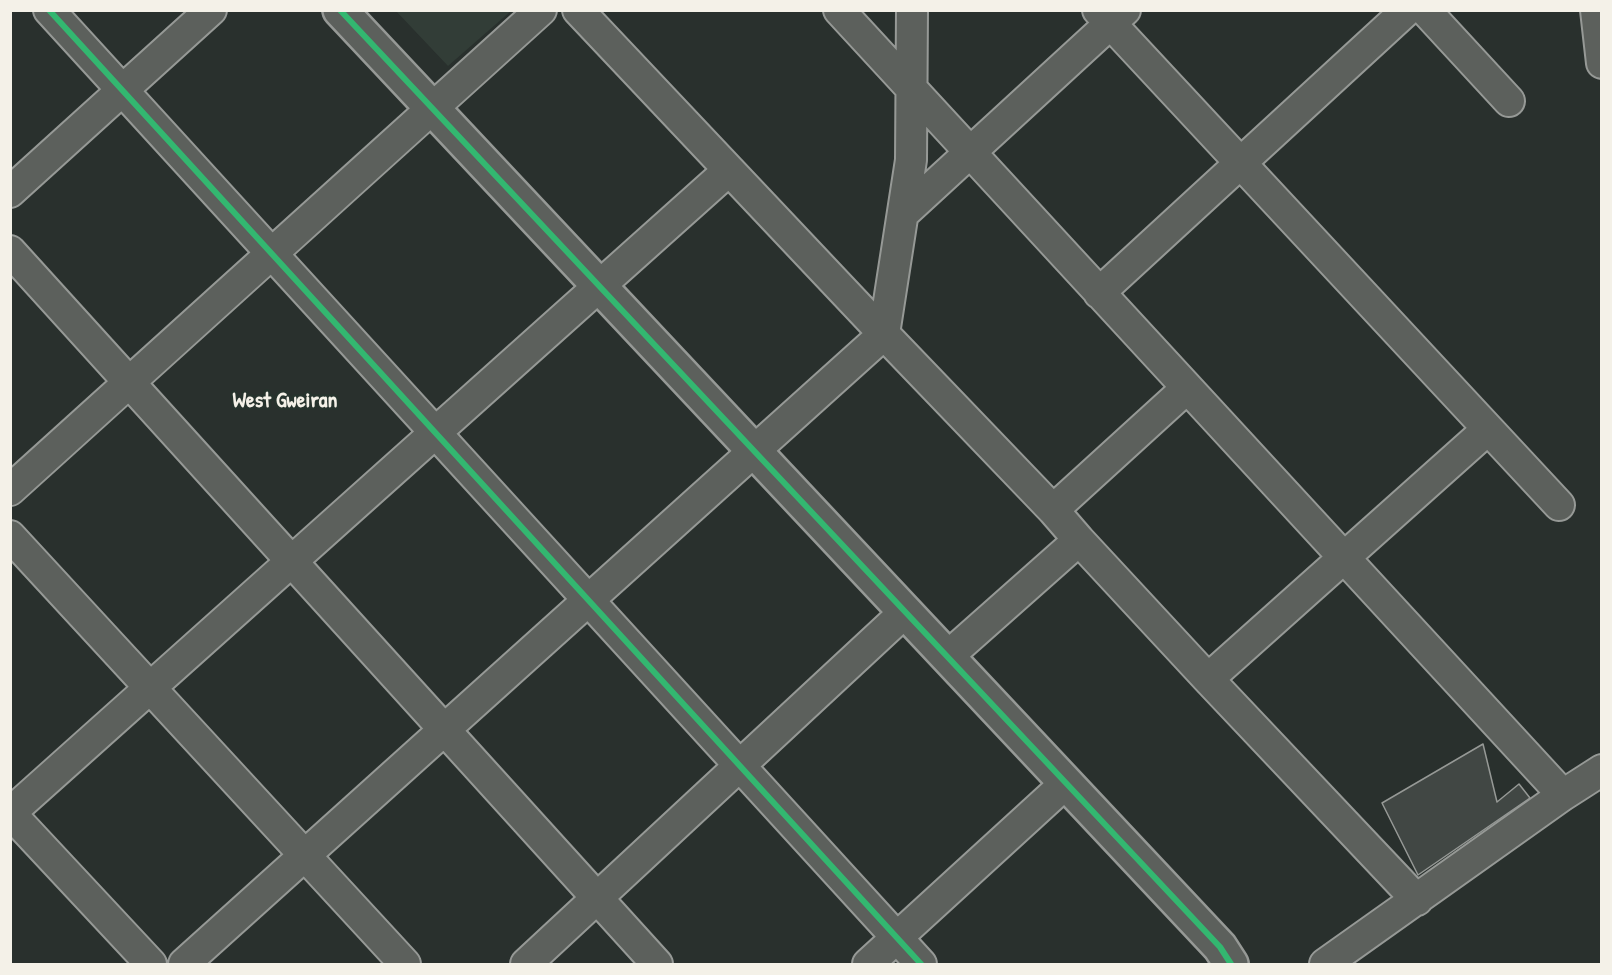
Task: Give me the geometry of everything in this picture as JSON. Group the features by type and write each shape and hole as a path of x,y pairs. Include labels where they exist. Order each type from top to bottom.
{"street":[{"path":"49,10 921,964"},
{"path":"10,192 211,10"},
{"path":"340,10 1220,947 1231,964"},
{"path":"10,490 541,10"},
{"path":"578,10 1053,510 1208,680 1417,900"},
{"path":"839,10 1563,795"},
{"path":"184,964 884,334 911,160 912,10"},
{"path":"1099,293 1407,10"},
{"path":"1425,10 1509,101"},
{"path":"1596,10 1602,63"},
{"path":"904,213 970,153 1111,15 1240,164 1558,505"},
{"path":"151,964 10,813 729,170"},
{"path":"10,251 657,964"},
{"path":"1053,510 1187,388"},
{"path":"1208,680 1488,429"},
{"path":"10,536 405,964"},
{"path":"947,657 1079,540"},
{"path":"525,964 905,612"},
{"path":"1325,964 1563,795 1602,770"},
{"path":"868,964 1066,783"}],"shaded area":[{"path":"396,11 511,11 448,66"}],"building":[{"path":"1483,744 1497,802 1519,784 1530,798 1418,875 1382,803"}],"cycle path":[{"path":"49,10 921,964"},
{"path":"340,10 1220,947 1231,964"}],"district":[{"name":"West Gweiran","path":"285,401"}]}
